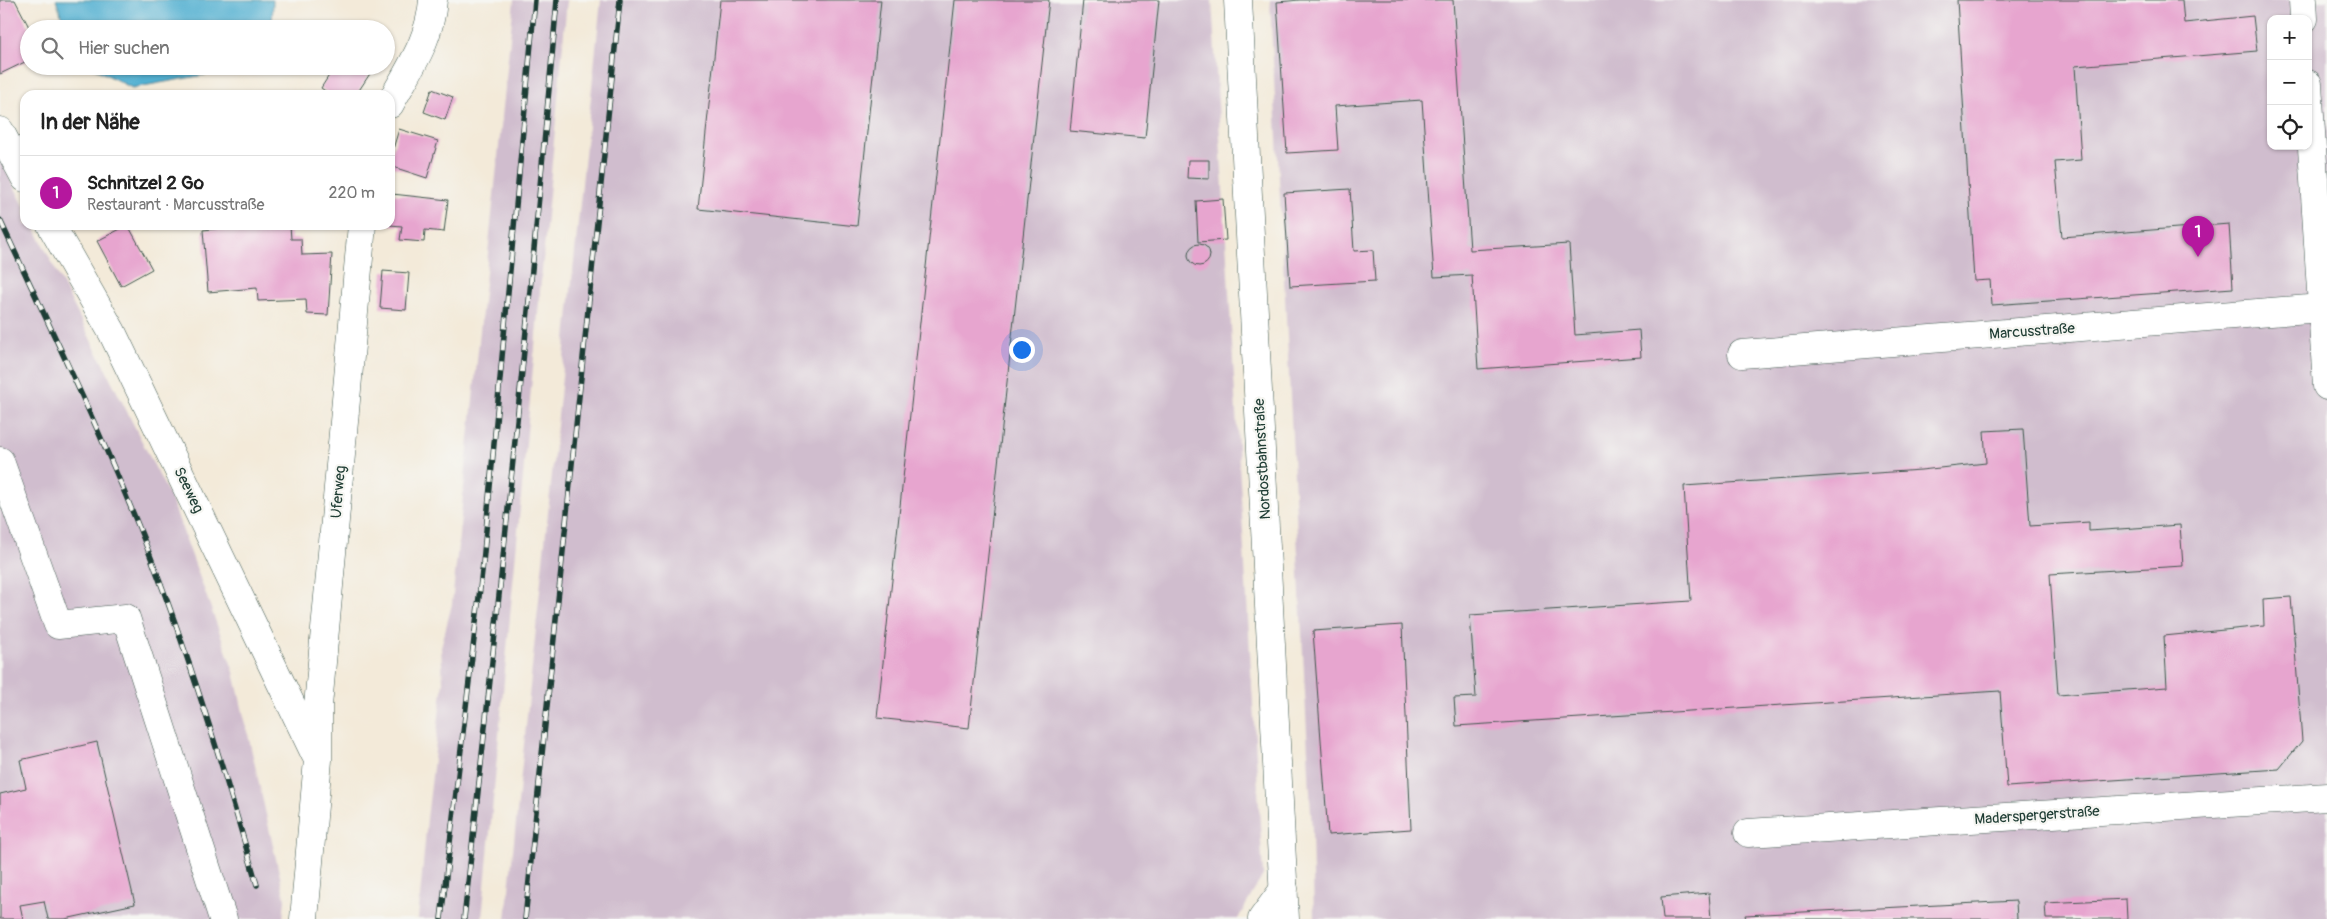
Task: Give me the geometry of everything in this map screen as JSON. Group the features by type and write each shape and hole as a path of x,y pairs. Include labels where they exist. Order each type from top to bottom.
{"street":[{"path":"395,95 426,40 431,21 432,0"},
{"name":"Nordostbahnstraße","path":"1238,0 1285,919"},
{"path":"2303,0 2304,15"},
{"path":"2309,105 2327,386"},
{"path":"0,131 20,169"},
{"name":"Seeweg","path":"54,230 112,332 318,760"},
{"name":"Uferweg","path":"304,919 318,760 318,706 362,230"},
{"name":"Marcusstraße","path":"1742,354 2321,308"},
{"path":"0,461 58,625 126,618 223,919"},
{"name":"Maderspergerstraße","path":"1748,833 2327,797"},
{"path":"1262,919 1284,889"}],"shaded area":[{"path":"514,0 567,0 482,919 418,919 427,819 443,682 441,647 452,604"},
{"path":"601,0 1212,0 1263,875 1238,919 506,919"},
{"path":"1270,0 2327,0 2327,919 1314,919 1312,832"},
{"path":"0,158 20,198 20,230 36,230 172,501 234,672 285,899 283,919 0,919"}],"water":[{"path":"56,0 273,0 272,20 63,20"},
{"path":"107,75 204,75 132,88"}],"building":[{"path":"0,0 15,0 25,20 20,20 20,64 0,74"},
{"path":"720,0 881,0 857,226 698,209"},
{"path":"955,0 1049,0 969,728 877,718"},
{"path":"1083,0 1159,0 1145,138 1070,131"},
{"path":"1300,0 1453,0 1470,250 1569,244 1575,335 1639,330 1641,357 1478,369 1472,275 1434,277 1422,100 1335,106 1338,150 1287,153 1277,2"},
{"path":"1957,0 2182,0 2184,23 2253,16 2257,51 2075,66 2081,160 2055,162 2062,237 2229,224 2233,288 1992,305 1990,280 1974,281"},
{"path":"329,75 369,75 359,90 324,90 321,88"},
{"path":"432,89 453,97 445,120 424,112"},
{"path":"399,129 438,141 427,178 395,168 395,142"},
{"path":"1188,160 1209,160 1209,179 1187,178"},
{"path":"1350,189 1354,251 1373,250 1375,281 1290,286 1284,193"},
{"path":"395,194 448,200 444,232 425,230 424,242 400,240 402,226 395,225"},
{"path":"1223,199 1226,240 1198,242 1196,201"},
{"path":"118,230 131,230 152,269 121,286 97,241"},
{"path":"203,230 290,230 291,239 301,239 302,255 332,254 328,315 307,314 306,299 258,301 257,288 208,292"},
{"path":"1199,244 1207,247 1210,255 1207,263 1199,266 1191,263 1188,255 1191,247"},
{"path":"383,271 409,273 406,310 380,308"},
{"path":"2023,429 2030,526 2089,522 2089,531 2180,525 2183,566 2050,574 2058,695 2167,687 2164,636 2264,626 2263,599 2291,597 2302,741 2279,769 2007,787 2000,691 1456,726 1454,698 1476,697 1470,615 1691,601 1684,486 1921,470 1986,463 1984,431"},
{"path":"1402,625 1411,829 1328,835 1313,631"},
{"path":"97,742 135,904 65,919 48,919 44,901 20,905 23,919 0,919 0,794 26,788 20,760"},
{"path":"1709,893 1711,919 1663,919 1661,897"},
{"path":"2126,899 2127,919 2046,919 2045,903"},
{"path":"2016,901 2017,919 1746,919 1745,915"}],"railway":[{"path":"441,919 483,563 535,0"},
{"path":"464,919 513,460 557,0"},
{"path":"525,919 620,0"},
{"path":"0,220 122,486 158,576 210,729 257,885"}],"place":[{"name":"Schnitzel 2 Go","path":"2198,257"}]}
